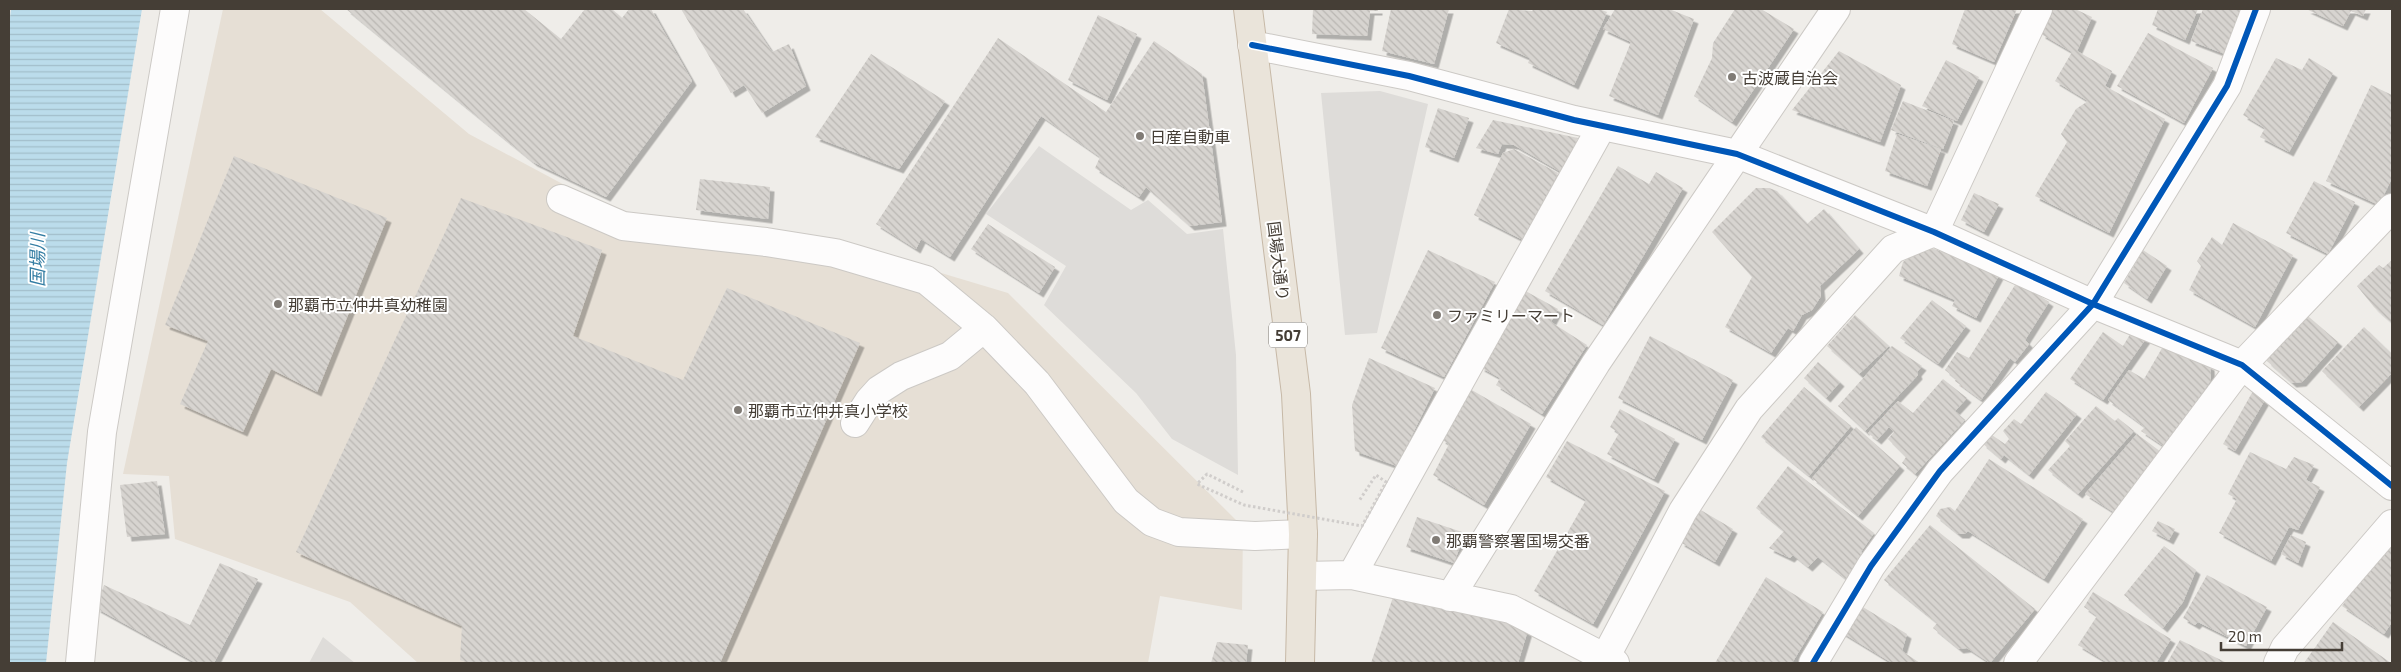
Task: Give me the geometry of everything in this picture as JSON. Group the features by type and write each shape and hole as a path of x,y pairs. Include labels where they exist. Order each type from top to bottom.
{"highway":[{"name":"国場大通り","path":"1248,9 1296,394 1302,534 1300,663"}],"street":[{"path":"80,663 102,432 176,9"},
{"path":"1450,596 1596,363 1836,9"},
{"path":"1302,576 1352,575 1511,609 1610,661 1683,511 1748,409 1893,249 1934,232 2038,9"},
{"path":"1813,663 1871,566 1940,471 2093,304 2227,86 2256,9"},
{"path":"1252,45 1409,76 1602,126 1737,154 1934,232 2093,304 2242,365 2392,486"},
{"path":"1352,575 1602,126"},
{"path":"561,199 623,226 766,242 835,253 926,280 984,328 1037,383 1126,501 1152,522 1179,532 1255,536 1302,534"},
{"path":"2018,663 2242,365 2392,208"},
{"path":"855,423 879,390 901,376 950,356 984,328"},
{"path":"2278,663 2285,648 2392,524"}],"path":[{"path":"1242,492 1207,474 1196,484 1244,505 1362,526 1386,482 1376,475 1359,502"}],"shaded area":[{"name":"那覇市立仲井真小学校","path":"223,9 320,9 469,134 615,212 851,246 1008,293 1243,527 1242,610 1160,596 1148,663 418,663 350,602 175,539 169,476 123,474"},
{"path":"1380,91 1428,104 1377,333 1345,335 1321,93"},
{"path":"1039,146 1131,210 1148,200 1187,234 1223,229 1236,355 1238,475 1172,439 1136,393 1044,305 1066,266 986,214"},
{"path":"323,637 355,663 309,663"}],"water":[{"name":"国場川","path":"11,9 142,9 67,463 46,663 9,663 9,26"}],"building":[{"path":"346,9 524,9 561,39 585,9 612,9 622,18 629,9 651,9 692,81 606,197 533,162"},
{"path":"681,9 743,9 772,52 789,44 806,86 762,113 744,85 731,93"},
{"path":"1313,9 1378,9 1378,11 1370,11 1367,36 1312,34"},
{"path":"1391,9 1449,9 1434,64 1382,51"},
{"path":"1509,9 1532,11 1534,9 1599,9 1607,12 1574,85 1528,63 1530,58 1496,43"},
{"path":"1615,9 1669,9 1694,19 1658,115 1609,96 1631,42 1603,29"},
{"name":"古波蔵自治会","path":"1735,9 1761,9 1794,29 1732,122 1694,96 1712,58 1713,43"},
{"path":"1965,9 2017,9 1994,62 1952,44"},
{"path":"2052,9 2075,9 2092,17 2077,51 2112,71 2105,86 2165,119 2109,233 2035,196 2067,142 2061,134 2076,109 2088,101 2055,81 2072,52 2041,34"},
{"path":"2158,9 2198,9 2185,40 2152,25"},
{"path":"2203,9 2243,9 2225,54 2191,41"},
{"path":"2306,9 2366,9 2363,16 2351,11 2343,26"},
{"path":"1098,15 1137,34 1107,100 1068,80"},
{"path":"2148,33 2213,68 2184,123 2117,86"},
{"name":"日産自動車","path":"998,38 1106,112 1154,41 1202,74 1222,222 1190,226 1146,187 1139,197 1095,168 1100,157 1041,116 950,257 921,239 916,249 876,224"},
{"path":"1839,51 1901,85 1880,142 1792,110"},
{"path":"871,54 945,101 899,169 815,137"},
{"path":"2276,58 2302,70 2309,58 2333,73 2289,152 2260,137 2265,128 2243,115"},
{"path":"1946,60 1979,77 1957,121 1922,106"},
{"path":"2371,85 2392,95 2392,178 2379,205 2326,181"},
{"path":"1903,101 1954,121 1943,149 1891,130"},
{"path":"1438,108 1469,118 1454,158 1425,147"},
{"path":"1493,120 1578,138 1561,172 1514,145 1502,144 1498,154 1476,148"},
{"path":"1897,134 1941,149 1927,186 1885,171"},
{"path":"1514,149 1558,173 1523,240 1474,215 1503,153"},
{"path":"234,156 387,218 317,392 271,369 243,432 180,404 208,341 165,325"},
{"path":"1618,166 1649,184 1656,172 1683,188 1603,325 1545,291"},
{"path":"700,179 770,187 768,219 696,210"},
{"path":"2314,181 2355,202 2328,254 2286,233"},
{"path":"1756,188 1769,188 1777,191 1807,224 1824,209 1859,249 1820,286 1821,296 1812,310 1802,315 1793,331 1788,328 1771,353 1725,327 1752,277 1712,232"},
{"path":"1974,193 1999,204 1984,232 1961,220"},
{"path":"461,198 602,250 573,336 683,380 727,288 860,343 720,663 469,663 460,660 462,626 296,552"},
{"path":"2233,223 2293,255 2255,327 2189,290 2201,266 2197,261 2212,237 2222,245"},
{"path":"988,224 1055,267 1039,293 971,249"},
{"path":"1923,245 1971,262 1999,275 1976,318 1952,306 1955,300 1899,276 1903,262"},
{"name":"ファミリーマート","path":"1428,250 1495,282 1444,377 1381,348"},
{"path":"2143,250 2167,266 2147,299 2124,283"},
{"path":"2392,260 2392,323 2374,307 2357,286 2379,265 2383,268"},
{"path":"2015,285 2031,290 2049,302 2025,340 2029,344 2015,362 2010,358 1981,400 1955,381 1956,379 1945,370 1957,352 1969,358"},
{"path":"1520,288 1558,309 1551,322 1587,345 1542,414 1496,385 1500,378 1480,367"},
{"path":"1932,300 1966,326 1938,364 1900,338"},
{"path":"2303,312 2338,342 2302,382 2292,383 2267,361 2267,352"},
{"path":"1855,315 1889,346 1859,374 1827,346"},
{"path":"2364,327 2392,354 2392,373 2359,407 2322,371"},
{"path":"2132,331 2147,337 2103,400 2070,379 2103,332 2123,346"},
{"path":"1650,336 1733,380 1702,440 1618,398"},
{"path":"2165,343 2210,366 2211,380 2165,447 2141,431 2145,427 2108,400 2129,370 2144,379"},
{"path":"1892,346 1922,366 1917,372 1918,375 1865,431 1838,406"},
{"path":"1369,358 1435,388 1397,466 1355,451 1352,405"},
{"path":"1818,362 1840,382 1826,398 1804,378"},
{"path":"1943,379 1967,398 1955,411 1965,420 1915,474 1902,463 1906,457 1888,439 1894,432 1889,427 1877,440 1868,433 1898,401 1913,413"},
{"path":"1804,387 1851,426 1809,476 1761,437"},
{"path":"1470,389 1531,424 1484,505 1433,475 1449,444 1441,439"},
{"path":"2253,391 2266,398 2235,451 2223,444"},
{"path":"2046,392 2077,414 2029,475 2004,455 2001,459 1982,443 1989,433 2005,444 2009,439 2003,431 2014,419 2021,424"},
{"path":"2096,406 2115,421 2118,418 2134,431 2078,494 2048,470 2070,446 2065,441"},
{"path":"1620,409 1675,439 1654,479 1607,454 1619,433 1610,427"},
{"path":"1856,427 1900,466 1858,516 1812,478"},
{"path":"2137,434 2161,452 2115,513 2085,494"},
{"path":"1567,441 1665,491 1593,624 1534,591 1586,500 1546,477"},
{"path":"2250,452 2286,469 2294,457 2314,465 2306,480 2320,487 2298,530 2289,527 2271,561 2219,533 2237,499 2228,494"},
{"path":"1989,459 2083,519 2044,579 1968,531 1965,534 1958,534 1936,516 1940,509 1950,507 1955,511"},
{"path":"1788,466 1874,533 1861,552 1864,555 1846,579 1818,557 1808,567 1793,555 1790,558 1769,548 1784,531 1756,508"},
{"path":"157,481 165,534 127,537 120,485"},
{"path":"1699,509 1733,529 1715,562 1680,542"},
{"name":"那覇警察署国場交番","path":"1417,517 1465,533 1454,563 1406,547"},
{"path":"2158,521 2175,529 2169,540 2152,531"},
{"path":"1930,525 2035,609 1990,663 1967,648 1959,649 1933,628 1937,623 1884,580"},
{"path":"2392,532 2392,622 2384,634 2342,606"},
{"path":"2291,535 2306,542 2298,563 2281,554"},
{"path":"2164,546 2196,570 2183,602 2163,628 2124,595"},
{"path":"220,563 258,579 214,663 196,663 96,608 104,585 190,625"},
{"path":"2207,575 2267,607 2246,646 2198,622 2195,625 2183,618"},
{"path":"1766,577 1823,612 1792,663 1715,663"},
{"path":"2093,592 2171,639 2156,663 2108,663 2078,645 2097,616 2084,607"},
{"path":"1394,594 1433,607 1435,600 1528,630 1518,663 1447,663 1440,661 1439,663 1371,663"},
{"path":"1858,604 1907,634 1902,651 1920,663 1892,663 1841,632"},
{"path":"2333,622 2391,663 2304,663"},
{"path":"2180,640 2227,663 2167,663"},
{"path":"1217,642 1248,645 1246,663 1211,663"}],"cycle path":[{"path":"1813,663 1871,566 1940,471 2093,304 2227,86 2256,9"},
{"path":"1252,45 1409,76 1574,120 1737,154 1934,232 2093,304 2242,365 2392,486"}],"place":[{"name":"古波蔵自治会","path":"1732,77"},
{"name":"日産自動車","path":"1140,136"},
{"name":"那覇市立仲井真幼稚園","path":"278,304"},
{"name":"ファミリーマート","path":"1437,315"},
{"name":"那覇市立仲井真小学校","path":"738,410"},
{"name":"那覇警察署国場交番","path":"1436,540"}]}
